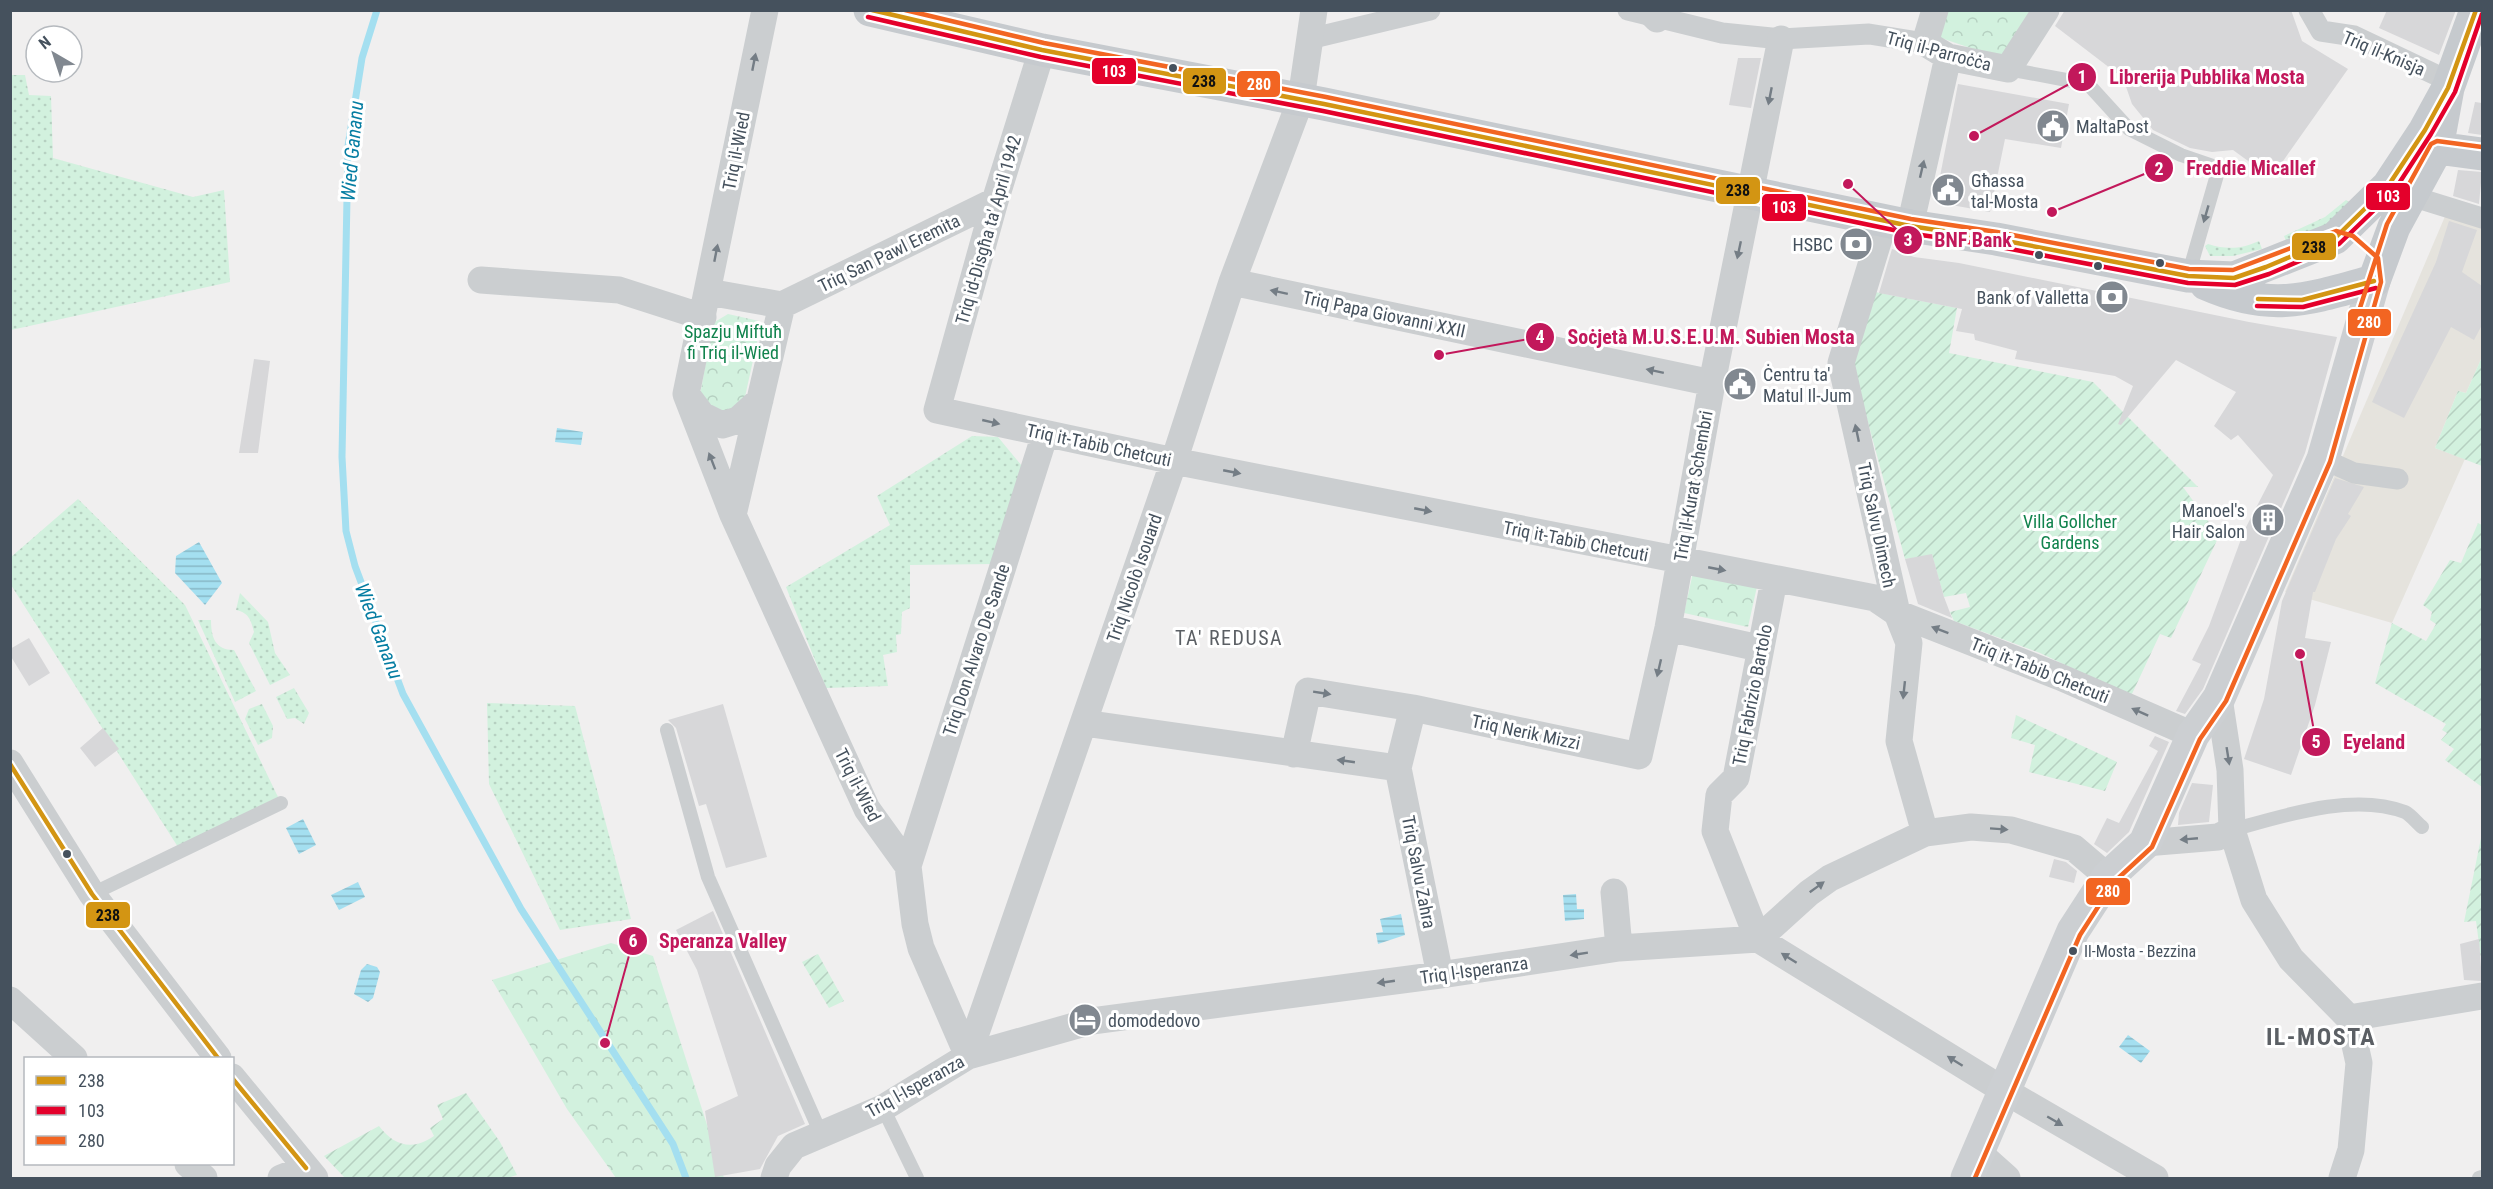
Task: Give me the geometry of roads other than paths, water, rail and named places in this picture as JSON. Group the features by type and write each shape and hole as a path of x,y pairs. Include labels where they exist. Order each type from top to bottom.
{"main road":[{"path":"870,10 1042,50 1301,99 1897,223 1996,239 2188,276 2234,278 2335,238 2400,191 2437,148 2441,81"},
{"path":"1973,1166 2073,931 2108,877 2145,843 2193,735 2219,698 2324,459 2374,281 2394,227 2400,191 2425,130 2441,81 2476,10"},
{"path":"2437,148 2482,154"},
{"path":"2335,238 2349,242 2372,263 2374,281"},
{"path":"2188,276 2227,293 2275,303 2302,301 2374,281"}],"street":[{"name":"Triq il-Wied","path":"765,10 686,394 733,515 867,809 908,866 915,924 921,948 968,1056"},
{"name":"Triq Nicolò Isouard","path":"968,1056 1174,461 1232,282 1301,99 1314,10"},
{"path":"1309,39 1430,10"},
{"name":"Triq il-Parroċċa","path":"1628,10 1722,33 1781,39 1869,34 1924,44 1948,57 2008,69"},
{"path":"1924,44 1935,10"},
{"path":"2008,69 2046,10"},
{"name":"Triq il-Knisja","path":"2309,10 2321,31 2354,36 2441,81"},
{"name":"Triq il-Kurat Schembri","path":"1640,756 1668,628 1712,383 1781,39"},
{"name":"Triq id-Disgħa ta' April 1942","path":"937,410 995,201 1042,50"},
{"name":"Triq Salvu Dimech","path":"1925,833 1899,741 1909,643 1897,613 1842,363 1897,223 1948,57"},
{"path":"2400,191 2482,218"},
{"name":"Triq San Pawl Eremita","path":"782,305 995,201"},
{"path":"481,280 619,290 705,305 782,305 733,515"},
{"name":"Triq Papa Giovanni XXII","path":"1232,282 1712,383"},
{"path":"686,394 702,415 722,425 738,420 760,400"},
{"name":"Triq it-Tabib Chetcuti","path":"937,410 1174,461 1875,598 1897,613 2060,677 2193,735"},
{"name":"Triq Don Alvaro De Sande","path":"908,866 1045,434"},
{"path":"2324,459 2354,473 2398,479"},
{"name":"Triq Fabrizio Bartolo","path":"1758,939 1715,831 1719,795 1736,778 1774,580"},
{"path":"1668,628 1760,648"},
{"name":"Triq Nerik Mizzi","path":"1294,754 1308,691 1413,708 1640,756"},
{"path":"2219,698 2230,770 2232,830 2253,900 2291,959 2349,1018 2359,1064 2351,1150 2342,1179"},
{"path":"1084,723 1398,768 1413,708"},
{"path":"10,763 92,894 216,1057"},
{"name":"Triq Salvu Zahra","path":"1398,768 1440,975"},
{"path":"2108,877 2074,848 2011,830 1971,827 1925,833 1830,878 1758,939 2005,1091 2155,1179"},
{"path":"2145,843 2218,837 2232,830"},
{"path":"1614,892 1619,948"},
{"name":"Triq l-Isperanza","path":"774,1179 778,1166 794,1146 883,1108 968,1056 1092,1021 1440,975 1619,948 1758,939"},
{"path":"2349,1018 2482,996"},
{"path":"10,1000 72,1057"},
{"path":"234,1079 310,1173 281,1179"},
{"path":"189,1165 204,1179"},
{"path":"1973,1166 2007,1179"}],"lane":[{"name":"Triq il-Parroċċa","path":"2008,69 2088,84 2129,129 2181,155 2219,168 2188,276"},
{"path":"667,730 708,877 820,1134"},
{"path":"92,894 281,803"},
{"path":"2232,830 2314,808 2359,804 2406,813 2422,827"},
{"path":"883,1108 917,1179"}],"water":[{"path":"557,428 583,432 581,445 555,442"},
{"path":"199,542 222,583 205,605 175,573 176,556"},
{"path":"303,819 316,845 299,854 286,828"},
{"path":"358,882 365,897 339,910 331,895"},
{"path":"1576,894 1577,909 1584,909 1584,919 1565,921 1563,895"},
{"path":"1401,914 1405,935 1378,944 1376,933 1383,932 1380,919"},
{"path":"367,964 377,967 380,972 373,998 368,1002 354,994 361,970"},
{"path":"2128,1035 2150,1051 2141,1063 2119,1047"}],"waterway":[{"name":"Wied Gananu","path":"377,10 362,58 348,146 342,457 346,531 355,566 403,694 521,909 673,1144 686,1178"}],"place":[{"name":"MaltaPost","path":"2053,126"},
{"name":"Librerija Pubblika Mosta","path":"1974,136"},
{"name":"BNF Bank","path":"1848,184"},
{"name":"Għassa tal-Mosta","path":"1948,190"},
{"name":"Freddie Micallef","path":"2052,212"},
{"name":"HSBC","path":"1856,244"},
{"name":"Bank of Valletta","path":"2112,297"},
{"name":"Soċjetà M.U.S.E.U.M. Subien Mosta","path":"1439,355"},
{"name":"Ċentru ta' Matul Il-Jum","path":"1740,384"},
{"name":"Manoel's Hair Salon","path":"2268,520"},
{"name":"Eyeland","path":"2300,654"},
{"name":"Il-Mosta - Bezzina","path":"2073,951"},
{"name":"domodedovo","path":"1085,1020"},
{"name":"Speranza Valley","path":"605,1043"}],"district":[{"name":"TA' REDUSA","path":"1229,638"},
{"name":"IL-MOSTA","path":"2321,1037"}],"park label":[{"name":"Spazju Miftuħ fi Triq il-Wied","path":"733,341"},
{"name":"Villa Gollcher Gardens","path":"2070,531"}]}
